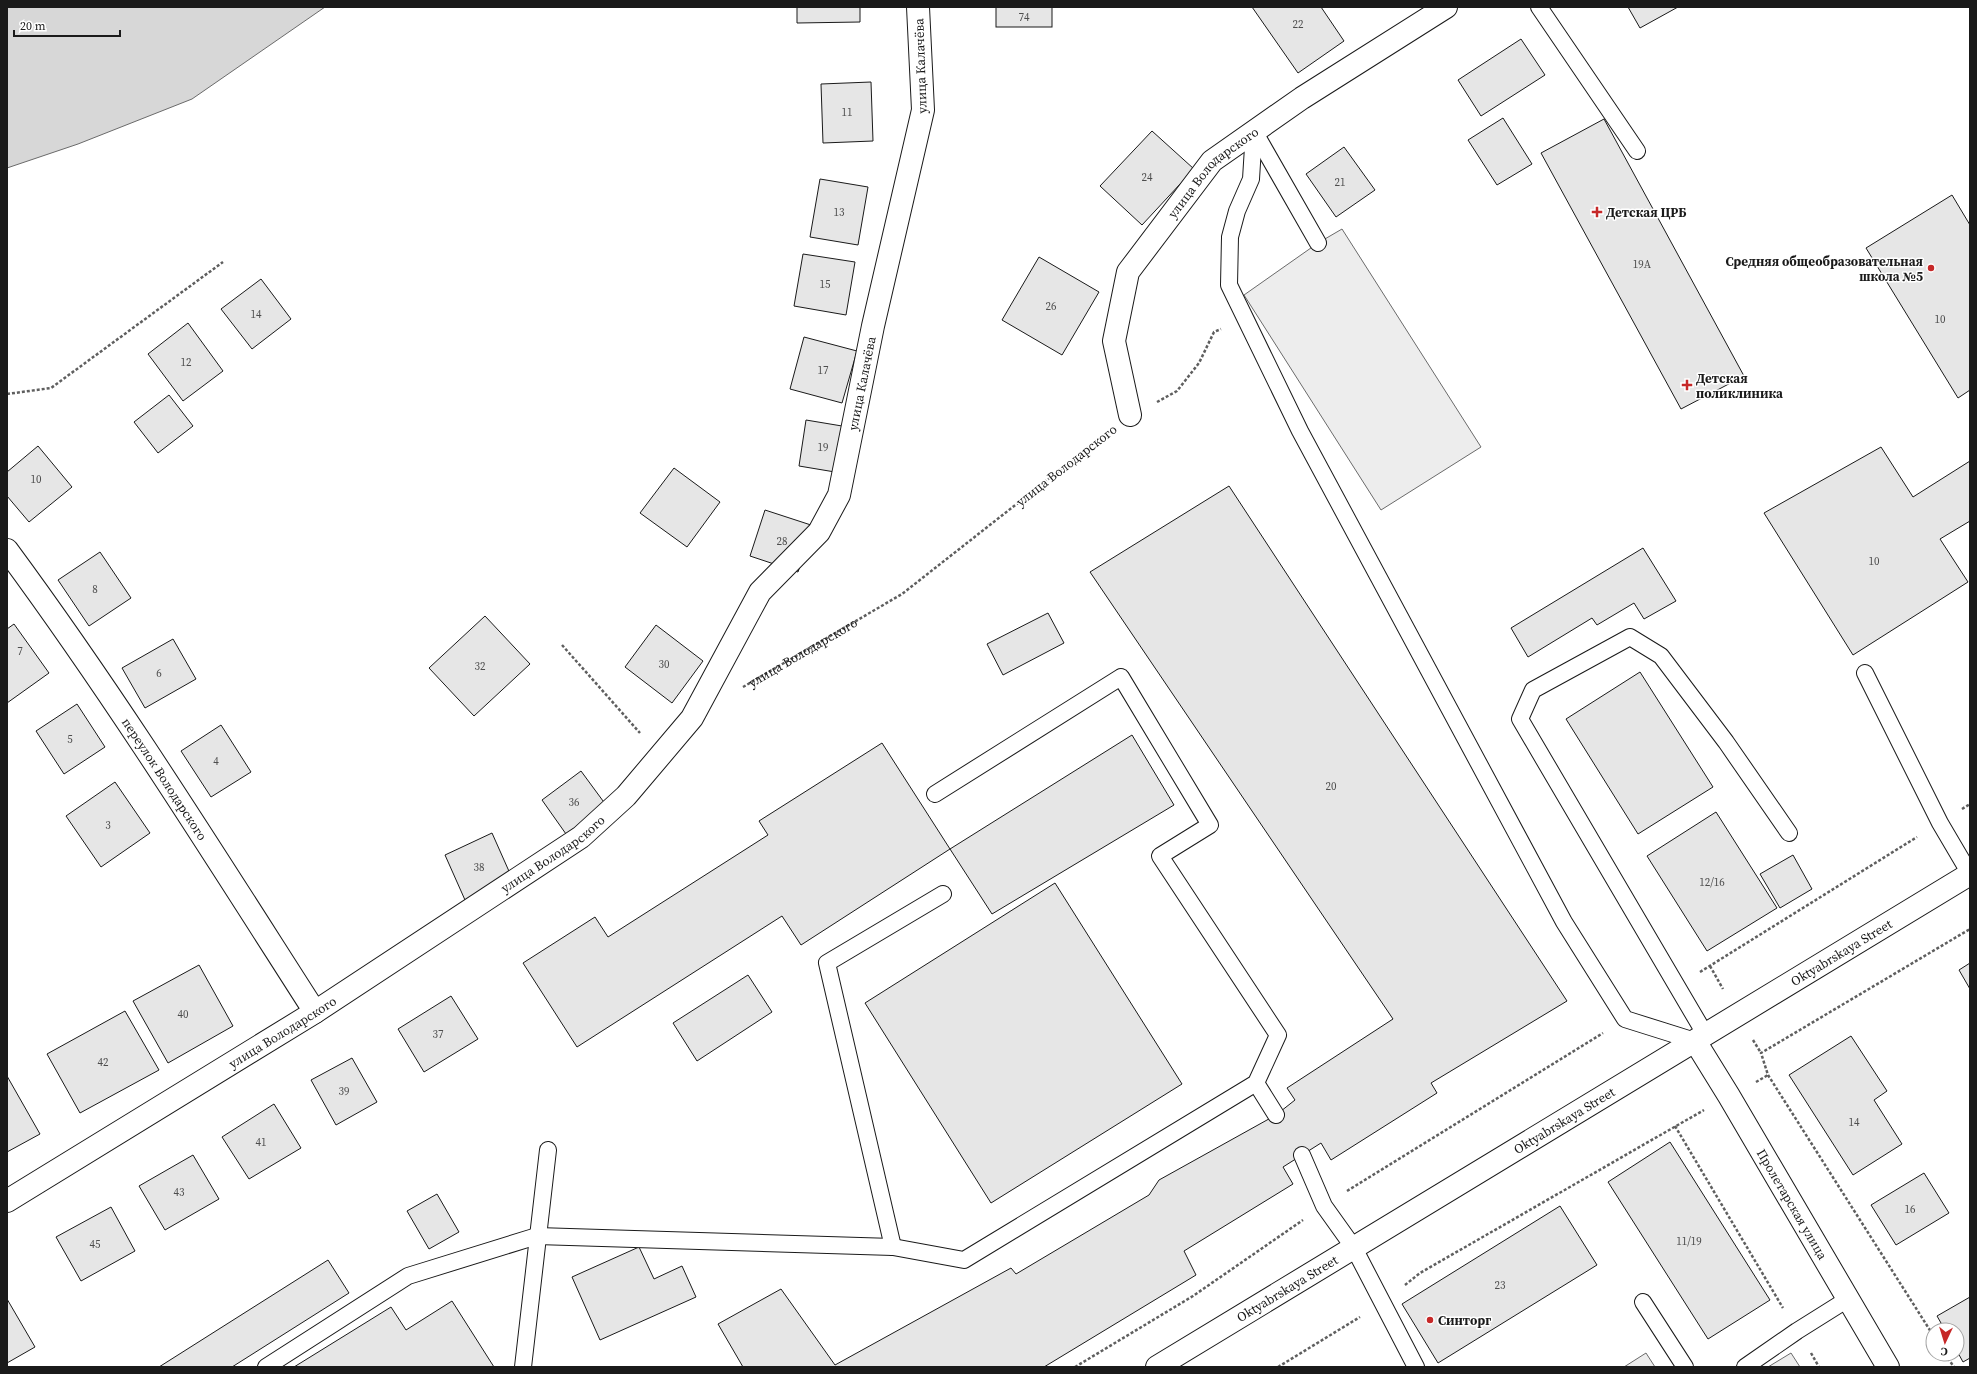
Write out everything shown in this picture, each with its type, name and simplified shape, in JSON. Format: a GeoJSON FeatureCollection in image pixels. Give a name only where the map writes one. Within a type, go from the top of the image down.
{"type":"FeatureCollection","features":[{"type":"Feature","properties":{"kind":"street","name":"улица Калачёва"},"geometry":{"type":"LineString","coordinates":[[692,718],[760,592],[819,532],[839,495],[873,326],[923,110],[918,7]]}},
{"type":"Feature","properties":{"kind":"street","name":"улица Володарского"},"geometry":{"type":"LineString","coordinates":[[1130,415],[1114,342],[1128,272],[1212,161],[1302,98],[1446,7]]}},
{"type":"Feature","properties":{"kind":"street","name":"переулок Володарского"},"geometry":{"type":"LineString","coordinates":[[7,550],[71,637],[315,1012]]}},
{"type":"Feature","properties":{"kind":"street","name":"улица Володарского"},"geometry":{"type":"LineString","coordinates":[[7,1201],[315,1012],[581,837],[626,796],[692,718]]}},
{"type":"Feature","properties":{"kind":"street","name":"Oktyabrskaya Street"},"geometry":{"type":"LineString","coordinates":[[1157,1367],[1970,874]]}},
{"type":"Feature","properties":{"kind":"street","name":"Пролетарская улица"},"geometry":{"type":"LineString","coordinates":[[1700,1038],[1729,1096],[1888,1367]]}},
{"type":"Feature","properties":{"kind":"lane"},"geometry":{"type":"LineString","coordinates":[[1539,7],[1637,151]]}},
{"type":"Feature","properties":{"kind":"lane"},"geometry":{"type":"LineString","coordinates":[[1254,131],[1318,242]]}},
{"type":"Feature","properties":{"kind":"lane"},"geometry":{"type":"LineString","coordinates":[[1254,131],[1251,179],[1237,211],[1230,237],[1229,285],[1300,431],[1564,922],[1625,1019],[1700,1038]]}},
{"type":"Feature","properties":{"kind":"lane"},"geometry":{"type":"LineString","coordinates":[[1700,1038],[1677,986],[1520,719],[1532,690],[1630,637],[1662,656],[1726,742],[1789,833]]}},
{"type":"Feature","properties":{"kind":"lane"},"geometry":{"type":"LineString","coordinates":[[1865,673],[1940,823],[1970,874]]}},
{"type":"Feature","properties":{"kind":"lane"},"geometry":{"type":"LineString","coordinates":[[266,1367],[408,1276],[537,1236],[893,1247],[964,1260],[1256,1083],[1278,1035],[1160,856],[1210,825],[1121,677],[935,794]]}},
{"type":"Feature","properties":{"kind":"lane"},"geometry":{"type":"LineString","coordinates":[[893,1247],[827,963],[943,894]]}},
{"type":"Feature","properties":{"kind":"lane"},"geometry":{"type":"LineString","coordinates":[[1256,1083],[1276,1115]]}},
{"type":"Feature","properties":{"kind":"lane"},"geometry":{"type":"LineString","coordinates":[[523,1367],[548,1150]]}},
{"type":"Feature","properties":{"kind":"lane"},"geometry":{"type":"LineString","coordinates":[[1302,1155],[1324,1206],[1354,1248],[1416,1367]]}},
{"type":"Feature","properties":{"kind":"lane"},"geometry":{"type":"LineString","coordinates":[[1745,1367],[1797,1331],[1848,1299]]}},
{"type":"Feature","properties":{"kind":"lane"},"geometry":{"type":"LineString","coordinates":[[1643,1302],[1685,1367]]}},
{"type":"Feature","properties":{"kind":"path"},"geometry":{"type":"LineString","coordinates":[[7,394],[51,388],[223,262]]}},
{"type":"Feature","properties":{"kind":"path"},"geometry":{"type":"LineString","coordinates":[[1130,415],[1177,391],[1199,363],[1214,332],[1231,324],[1253,334]]}},
{"type":"Feature","properties":{"kind":"path","name":"улица Володарского"},"geometry":{"type":"LineString","coordinates":[[739,690],[902,594],[1130,415]]}},
{"type":"Feature","properties":{"kind":"path"},"geometry":{"type":"LineString","coordinates":[[562,645],[660,755]]}},
{"type":"Feature","properties":{"kind":"path"},"geometry":{"type":"LineString","coordinates":[[1677,986],[1970,804]]}},
{"type":"Feature","properties":{"kind":"path"},"geometry":{"type":"LineString","coordinates":[[1925,1322],[1768,1075],[1761,1053],[1970,929]]}},
{"type":"Feature","properties":{"kind":"path"},"geometry":{"type":"LineString","coordinates":[[1075,1367],[1193,1296],[1324,1206],[1389,1164],[1625,1019]]}},
{"type":"Feature","properties":{"kind":"path"},"geometry":{"type":"LineString","coordinates":[[1278,1367],[1383,1302],[1420,1273],[1675,1126],[1768,1075]]}},
{"type":"Feature","properties":{"kind":"path"},"geometry":{"type":"LineString","coordinates":[[1675,1126],[1819,1367]]}},
{"type":"Feature","properties":{"kind":"shaded area"},"geometry":{"type":"Polygon","coordinates":[[[7,7],[325,7],[192,99],[78,144],[7,168],[7,7]]]}},
{"type":"Feature","properties":{"kind":"shaded area"},"geometry":{"type":"Polygon","coordinates":[[[1342,229],[1481,447],[1381,510],[1244,295],[1318,243],[1342,229]]]}},
{"type":"Feature","properties":{"kind":"shaded area"},"geometry":{"type":"Polygon","coordinates":[[[1646,1353],[1655,1367],[1624,1367],[1646,1353]]]}},
{"type":"Feature","properties":{"kind":"shaded area"},"geometry":{"type":"Polygon","coordinates":[[[1791,1353],[1800,1367],[1768,1367],[1791,1353]]]}},
{"type":"Feature","properties":{"kind":"building"},"geometry":{"type":"Polygon","coordinates":[[[797,7],[860,7],[860,22],[797,23],[797,7]]]}},
{"type":"Feature","properties":{"kind":"building"},"geometry":{"type":"Polygon","coordinates":[[[996,7],[1052,7],[1052,27],[996,27],[996,7]]]}},
{"type":"Feature","properties":{"kind":"building"},"geometry":{"type":"Polygon","coordinates":[[[1252,7],[1321,7],[1344,41],[1298,73],[1252,7]]]}},
{"type":"Feature","properties":{"kind":"building"},"geometry":{"type":"Polygon","coordinates":[[[1628,7],[1678,7],[1640,28],[1628,7]]]}},
{"type":"Feature","properties":{"kind":"building"},"geometry":{"type":"Polygon","coordinates":[[[1521,39],[1545,75],[1481,116],[1458,80],[1521,39]]]}},
{"type":"Feature","properties":{"kind":"building"},"geometry":{"type":"Polygon","coordinates":[[[871,82],[873,141],[823,143],[821,84],[871,82]]]}},
{"type":"Feature","properties":{"kind":"building"},"geometry":{"type":"Polygon","coordinates":[[[1503,118],[1532,164],[1497,185],[1468,140],[1503,118]]]}},
{"type":"Feature","properties":{"kind":"building"},"geometry":{"type":"Polygon","coordinates":[[[1604,119],[1744,376],[1681,409],[1541,153],[1604,119]]]}},
{"type":"Feature","properties":{"kind":"building"},"geometry":{"type":"Polygon","coordinates":[[[1152,131],[1194,169],[1142,225],[1100,186],[1152,131]]]}},
{"type":"Feature","properties":{"kind":"building"},"geometry":{"type":"Polygon","coordinates":[[[1344,147],[1375,190],[1336,217],[1306,174],[1344,147]]]}},
{"type":"Feature","properties":{"kind":"building"},"geometry":{"type":"Polygon","coordinates":[[[820,179],[868,187],[858,245],[810,237],[820,179]]]}},
{"type":"Feature","properties":{"kind":"building"},"geometry":{"type":"Polygon","coordinates":[[[1952,195],[1970,225],[1970,390],[1958,398],[1866,248],[1952,195]]]}},
{"type":"Feature","properties":{"kind":"building"},"geometry":{"type":"Polygon","coordinates":[[[803,254],[855,262],[846,315],[794,306],[803,254]]]}},
{"type":"Feature","properties":{"kind":"building"},"geometry":{"type":"Polygon","coordinates":[[[1039,257],[1099,292],[1062,355],[1002,320],[1039,257]]]}},
{"type":"Feature","properties":{"kind":"building"},"geometry":{"type":"Polygon","coordinates":[[[261,279],[291,319],[252,349],[221,309],[261,279]]]}},
{"type":"Feature","properties":{"kind":"building"},"geometry":{"type":"Polygon","coordinates":[[[188,323],[223,371],[183,401],[148,354],[188,323]]]}},
{"type":"Feature","properties":{"kind":"building"},"geometry":{"type":"Polygon","coordinates":[[[804,337],[857,351],[842,403],[790,389],[804,337]]]}},
{"type":"Feature","properties":{"kind":"building"},"geometry":{"type":"Polygon","coordinates":[[[169,395],[193,426],[158,453],[134,422],[169,395]]]}},
{"type":"Feature","properties":{"kind":"building"},"geometry":{"type":"Polygon","coordinates":[[[806,420],[848,427],[841,473],[799,466],[806,420]]]}},
{"type":"Feature","properties":{"kind":"building"},"geometry":{"type":"Polygon","coordinates":[[[38,446],[72,487],[29,522],[7,496],[7,472],[38,446]]]}},
{"type":"Feature","properties":{"kind":"building"},"geometry":{"type":"Polygon","coordinates":[[[1881,447],[1913,497],[1970,461],[1970,521],[1940,539],[1968,582],[1853,655],[1764,513],[1881,447]]]}},
{"type":"Feature","properties":{"kind":"building"},"geometry":{"type":"Polygon","coordinates":[[[674,468],[720,502],[687,547],[640,513],[674,468]]]}},
{"type":"Feature","properties":{"kind":"building"},"geometry":{"type":"Polygon","coordinates":[[[1229,486],[1567,1001],[1431,1083],[1437,1093],[1331,1160],[1321,1143],[1283,1167],[1293,1184],[1184,1251],[1196,1275],[1044,1367],[743,1367],[718,1324],[781,1289],[835,1365],[1011,1268],[1016,1274],[1149,1195],[1159,1180],[1276,1115],[1295,1100],[1287,1088],[1393,1019],[1090,572],[1229,486]]]}},
{"type":"Feature","properties":{"kind":"building"},"geometry":{"type":"Polygon","coordinates":[[[765,510],[814,526],[798,572],[750,556],[765,510]]]}},
{"type":"Feature","properties":{"kind":"building"},"geometry":{"type":"Polygon","coordinates":[[[1643,548],[1676,601],[1644,619],[1634,603],[1597,625],[1592,618],[1528,657],[1511,628],[1643,548]]]}},
{"type":"Feature","properties":{"kind":"building"},"geometry":{"type":"Polygon","coordinates":[[[100,552],[131,598],[89,626],[58,580],[100,552]]]}},
{"type":"Feature","properties":{"kind":"building"},"geometry":{"type":"Polygon","coordinates":[[[1048,613],[1064,643],[1003,675],[987,644],[1048,613]]]}},
{"type":"Feature","properties":{"kind":"building"},"geometry":{"type":"Polygon","coordinates":[[[485,616],[530,664],[474,716],[429,668],[485,616]]]}},
{"type":"Feature","properties":{"kind":"building"},"geometry":{"type":"Polygon","coordinates":[[[14,624],[49,673],[7,703],[7,629],[14,624]]]}},
{"type":"Feature","properties":{"kind":"building"},"geometry":{"type":"Polygon","coordinates":[[[656,625],[703,661],[672,703],[625,667],[656,625]]]}},
{"type":"Feature","properties":{"kind":"building"},"geometry":{"type":"Polygon","coordinates":[[[173,639],[196,679],[145,708],[122,668],[173,639]]]}},
{"type":"Feature","properties":{"kind":"building"},"geometry":{"type":"Polygon","coordinates":[[[1640,672],[1713,787],[1638,834],[1566,719],[1640,672]]]}},
{"type":"Feature","properties":{"kind":"building"},"geometry":{"type":"Polygon","coordinates":[[[77,704],[105,747],[64,774],[36,731],[77,704]]]}},
{"type":"Feature","properties":{"kind":"building"},"geometry":{"type":"Polygon","coordinates":[[[221,725],[251,772],[211,797],[181,751],[221,725]]]}},
{"type":"Feature","properties":{"kind":"building"},"geometry":{"type":"Polygon","coordinates":[[[1132,735],[1174,805],[992,914],[950,849],[1132,735]]]}},
{"type":"Feature","properties":{"kind":"building"},"geometry":{"type":"Polygon","coordinates":[[[882,743],[950,849],[801,945],[782,916],[577,1047],[523,963],[595,917],[608,937],[768,835],[759,821],[882,743]]]}},
{"type":"Feature","properties":{"kind":"building"},"geometry":{"type":"Polygon","coordinates":[[[581,771],[606,805],[566,834],[542,800],[581,771]]]}},
{"type":"Feature","properties":{"kind":"building"},"geometry":{"type":"Polygon","coordinates":[[[115,782],[150,833],[101,867],[66,816],[115,782]]]}},
{"type":"Feature","properties":{"kind":"building"},"geometry":{"type":"Polygon","coordinates":[[[1716,812],[1777,908],[1707,951],[1647,856],[1716,812]]]}},
{"type":"Feature","properties":{"kind":"building"},"geometry":{"type":"Polygon","coordinates":[[[492,833],[512,878],[465,900],[445,855],[492,833]]]}},
{"type":"Feature","properties":{"kind":"building"},"geometry":{"type":"Polygon","coordinates":[[[1793,855],[1812,889],[1780,908],[1760,874],[1793,855]]]}},
{"type":"Feature","properties":{"kind":"building"},"geometry":{"type":"Polygon","coordinates":[[[1055,883],[1182,1084],[991,1203],[865,1003],[1055,883]]]}},
{"type":"Feature","properties":{"kind":"building"},"geometry":{"type":"Polygon","coordinates":[[[1970,963],[1970,989],[1959,970],[1970,963]]]}},
{"type":"Feature","properties":{"kind":"building"},"geometry":{"type":"Polygon","coordinates":[[[199,965],[233,1026],[168,1063],[133,1001],[199,965]]]}},
{"type":"Feature","properties":{"kind":"building"},"geometry":{"type":"Polygon","coordinates":[[[748,975],[772,1012],[697,1061],[673,1023],[748,975]]]}},
{"type":"Feature","properties":{"kind":"building"},"geometry":{"type":"Polygon","coordinates":[[[451,996],[478,1039],[424,1072],[398,1029],[451,996]]]}},
{"type":"Feature","properties":{"kind":"building"},"geometry":{"type":"Polygon","coordinates":[[[125,1011],[159,1070],[80,1113],[47,1054],[125,1011]]]}},
{"type":"Feature","properties":{"kind":"building"},"geometry":{"type":"Polygon","coordinates":[[[1851,1036],[1887,1091],[1874,1100],[1902,1144],[1853,1175],[1789,1075],[1851,1036]]]}},
{"type":"Feature","properties":{"kind":"building"},"geometry":{"type":"Polygon","coordinates":[[[352,1058],[377,1102],[336,1125],[311,1080],[352,1058]]]}},
{"type":"Feature","properties":{"kind":"building"},"geometry":{"type":"Polygon","coordinates":[[[7,1076],[40,1134],[7,1152],[7,1076]]]}},
{"type":"Feature","properties":{"kind":"building"},"geometry":{"type":"Polygon","coordinates":[[[274,1104],[301,1148],[249,1179],[222,1137],[274,1104]]]}},
{"type":"Feature","properties":{"kind":"building"},"geometry":{"type":"Polygon","coordinates":[[[1670,1142],[1770,1300],[1708,1339],[1608,1182],[1670,1142]]]}},
{"type":"Feature","properties":{"kind":"building"},"geometry":{"type":"Polygon","coordinates":[[[193,1155],[219,1199],[165,1230],[139,1186],[193,1155]]]}},
{"type":"Feature","properties":{"kind":"building"},"geometry":{"type":"Polygon","coordinates":[[[1924,1173],[1949,1213],[1896,1245],[1871,1205],[1924,1173]]]}},
{"type":"Feature","properties":{"kind":"building"},"geometry":{"type":"Polygon","coordinates":[[[437,1194],[459,1232],[429,1249],[407,1211],[437,1194]]]}},
{"type":"Feature","properties":{"kind":"building"},"geometry":{"type":"Polygon","coordinates":[[[1560,1206],[1597,1265],[1438,1363],[1402,1304],[1560,1206]]]}},
{"type":"Feature","properties":{"kind":"building"},"geometry":{"type":"Polygon","coordinates":[[[111,1207],[135,1251],[81,1281],[56,1237],[111,1207]]]}},
{"type":"Feature","properties":{"kind":"building"},"geometry":{"type":"Polygon","coordinates":[[[639,1247],[654,1279],[682,1266],[696,1297],[600,1340],[572,1277],[639,1247]]]}},
{"type":"Feature","properties":{"kind":"building"},"geometry":{"type":"Polygon","coordinates":[[[328,1260],[349,1293],[232,1367],[159,1367],[328,1260]]]}},
{"type":"Feature","properties":{"kind":"building"},"geometry":{"type":"Polygon","coordinates":[[[1970,1297],[1970,1358],[1965,1361],[1965,1322],[1940,1322],[1937,1316],[1970,1297]]]}},
{"type":"Feature","properties":{"kind":"building"},"geometry":{"type":"Polygon","coordinates":[[[7,1299],[35,1347],[7,1363],[7,1299]]]}},
{"type":"Feature","properties":{"kind":"building"},"geometry":{"type":"Polygon","coordinates":[[[452,1301],[494,1367],[294,1367],[391,1307],[406,1330],[452,1301]]]}},
{"type":"Feature","properties":{"kind":"place","name":"Детская ЦРБ"},"geometry":{"type":"Point","coordinates":[1597,212]}},
{"type":"Feature","properties":{"kind":"place","name":"Средняя общеобразовательная школа №5"},"geometry":{"type":"Point","coordinates":[1931,268]}},
{"type":"Feature","properties":{"kind":"place","name":"Детская поликлиника"},"geometry":{"type":"Point","coordinates":[1687,385]}},
{"type":"Feature","properties":{"kind":"place","name":"Синторг"},"geometry":{"type":"Point","coordinates":[1430,1320]}}]}
